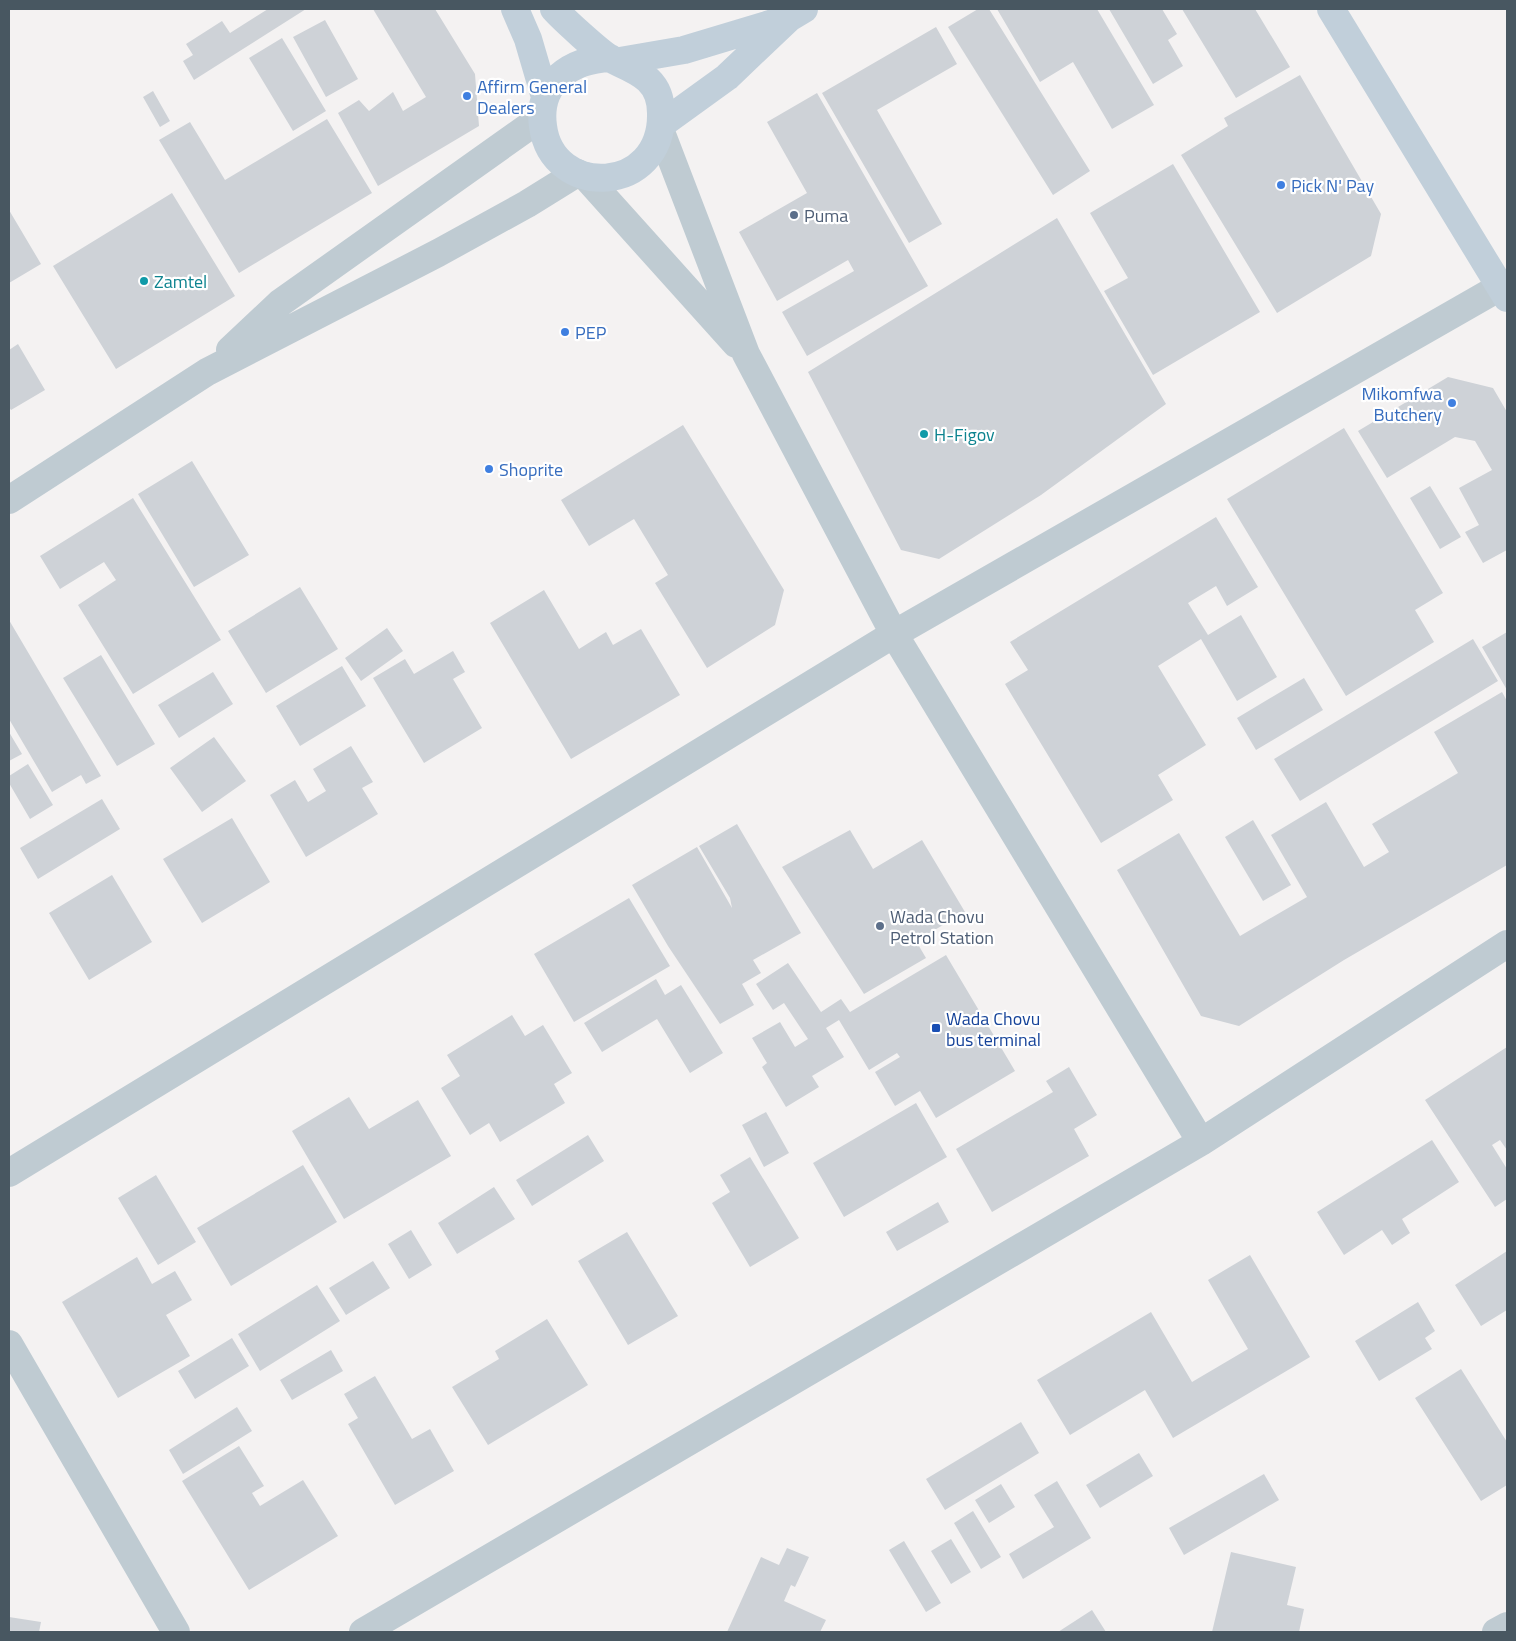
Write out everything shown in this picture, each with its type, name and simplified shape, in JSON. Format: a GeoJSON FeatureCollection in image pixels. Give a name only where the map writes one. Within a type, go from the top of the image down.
{"type":"FeatureCollection","features":[{"type":"Feature","properties":{"kind":"main road"},"geometry":{"type":"LineString","coordinates":[[515,9],[528,39],[544,107],[544,136],[551,150],[563,163],[581,174],[604,179],[624,175],[641,165],[654,150],[661,128],[661,108],[657,92],[635,68],[615,60],[554,9]]}},
{"type":"Feature","properties":{"kind":"main road"},"geometry":{"type":"LineString","coordinates":[[1331,9],[1505,289]]}},
{"type":"Feature","properties":{"kind":"main road"},"geometry":{"type":"LineString","coordinates":[[544,107],[556,80],[571,66],[590,59],[615,60],[684,50],[797,14]]}},
{"type":"Feature","properties":{"kind":"main road"},"geometry":{"type":"LineString","coordinates":[[661,128],[727,76],[797,14]]}},
{"type":"Feature","properties":{"kind":"street"},"geometry":{"type":"LineString","coordinates":[[208,372],[280,302],[544,107]]}},
{"type":"Feature","properties":{"kind":"street"},"geometry":{"type":"LineString","coordinates":[[661,128],[746,354],[894,634],[1201,1142]]}},
{"type":"Feature","properties":{"kind":"street"},"geometry":{"type":"LineString","coordinates":[[9,500],[208,372],[438,253],[581,174],[746,354]]}},
{"type":"Feature","properties":{"kind":"street"},"geometry":{"type":"LineString","coordinates":[[9,1173],[894,634],[1505,289]]}},
{"type":"Feature","properties":{"kind":"street"},"geometry":{"type":"LineString","coordinates":[[363,1632],[1201,1142],[1507,944]]}},
{"type":"Feature","properties":{"kind":"street"},"geometry":{"type":"LineString","coordinates":[[9,1344],[176,1632]]}},
{"type":"Feature","properties":{"kind":"street"},"geometry":{"type":"LineString","coordinates":[[1496,1632],[1507,1626]]}},
{"type":"Feature","properties":{"kind":"building"},"geometry":{"type":"Polygon","coordinates":[[[268,9],[306,9],[194,80],[183,61],[193,55],[186,44],[222,21],[230,33],[268,9]]]}},
{"type":"Feature","properties":{"kind":"building"},"geometry":{"type":"Polygon","coordinates":[[[373,9],[435,9],[475,74],[479,126],[378,186],[338,113],[359,100],[369,111],[393,92],[403,111],[426,97],[373,9]]]}},
{"type":"Feature","properties":{"kind":"building"},"geometry":{"type":"Polygon","coordinates":[[[978,9],[989,9],[1090,171],[1053,195],[948,27],[978,9]]]}},
{"type":"Feature","properties":{"kind":"building"},"geometry":{"type":"Polygon","coordinates":[[[997,9],[1097,9],[1154,105],[1112,129],[1073,62],[1040,82],[997,9]]]}},
{"type":"Feature","properties":{"kind":"building"},"geometry":{"type":"Polygon","coordinates":[[[1109,9],[1162,9],[1177,34],[1168,40],[1183,66],[1153,84],[1109,9]]]}},
{"type":"Feature","properties":{"kind":"building"},"geometry":{"type":"Polygon","coordinates":[[[1182,9],[1255,9],[1290,67],[1236,98],[1182,9]]]}},
{"type":"Feature","properties":{"kind":"building"},"geometry":{"type":"Polygon","coordinates":[[[325,20],[358,79],[326,97],[293,37],[325,20]]]}},
{"type":"Feature","properties":{"kind":"building"},"geometry":{"type":"Polygon","coordinates":[[[936,27],[957,64],[877,110],[942,224],[909,243],[822,93],[936,27]]]}},
{"type":"Feature","properties":{"kind":"building"},"geometry":{"type":"Polygon","coordinates":[[[282,38],[326,111],[293,131],[249,58],[282,38]]]}},
{"type":"Feature","properties":{"kind":"building","name":"Pick N' Pay"},"geometry":{"type":"Polygon","coordinates":[[[1300,75],[1381,214],[1371,256],[1277,313],[1181,155],[1228,126],[1224,118],[1300,75]]]}},
{"type":"Feature","properties":{"kind":"building"},"geometry":{"type":"Polygon","coordinates":[[[153,91],[170,121],[160,127],[143,97],[153,91]]]}},
{"type":"Feature","properties":{"kind":"building"},"geometry":{"type":"Polygon","coordinates":[[[817,93],[928,286],[807,356],[782,312],[854,271],[848,260],[777,301],[739,232],[807,193],[767,122],[817,93]]]}},
{"type":"Feature","properties":{"kind":"building"},"geometry":{"type":"Polygon","coordinates":[[[327,119],[372,193],[239,273],[159,140],[190,122],[225,180],[327,119]]]}},
{"type":"Feature","properties":{"kind":"building"},"geometry":{"type":"Polygon","coordinates":[[[1173,164],[1260,312],[1153,375],[1104,291],[1128,278],[1090,213],[1173,164]]]}},
{"type":"Feature","properties":{"kind":"building","name":"Zamtel"},"geometry":{"type":"Polygon","coordinates":[[[172,193],[235,296],[116,369],[53,266],[172,193]]]}},
{"type":"Feature","properties":{"kind":"building"},"geometry":{"type":"Polygon","coordinates":[[[9,210],[41,264],[9,283],[9,210]]]}},
{"type":"Feature","properties":{"kind":"building"},"geometry":{"type":"Polygon","coordinates":[[[1057,218],[1166,404],[1041,495],[939,559],[901,550],[808,372],[1057,218]]]}},
{"type":"Feature","properties":{"kind":"building"},"geometry":{"type":"Polygon","coordinates":[[[18,344],[45,390],[11,410],[9,407],[9,350],[18,344]]]}},
{"type":"Feature","properties":{"kind":"building"},"geometry":{"type":"Polygon","coordinates":[[[1448,377],[1493,388],[1507,412],[1507,550],[1483,563],[1465,532],[1479,525],[1459,488],[1492,470],[1475,441],[1455,437],[1387,478],[1358,431],[1448,377]]]}},
{"type":"Feature","properties":{"kind":"building"},"geometry":{"type":"Polygon","coordinates":[[[683,425],[784,590],[775,625],[707,668],[655,583],[668,575],[634,519],[589,546],[561,500],[683,425]]]}},
{"type":"Feature","properties":{"kind":"building"},"geometry":{"type":"Polygon","coordinates":[[[1344,428],[1443,593],[1415,610],[1434,642],[1346,696],[1227,499],[1344,428]]]}},
{"type":"Feature","properties":{"kind":"building"},"geometry":{"type":"Polygon","coordinates":[[[192,461],[249,555],[194,587],[138,494],[192,461]]]}},
{"type":"Feature","properties":{"kind":"building"},"geometry":{"type":"Polygon","coordinates":[[[1430,486],[1461,537],[1440,549],[1410,498],[1430,486]]]}},
{"type":"Feature","properties":{"kind":"building"},"geometry":{"type":"Polygon","coordinates":[[[133,498],[221,640],[133,694],[78,605],[116,580],[104,562],[60,589],[40,556],[133,498]]]}},
{"type":"Feature","properties":{"kind":"building"},"geometry":{"type":"Polygon","coordinates":[[[1216,517],[1258,587],[1227,606],[1216,586],[1188,603],[1208,635],[1241,615],[1277,677],[1237,701],[1201,639],[1158,666],[1206,745],[1158,775],[1173,800],[1101,843],[1005,684],[1028,670],[1010,642],[1216,517]]]}},
{"type":"Feature","properties":{"kind":"building"},"geometry":{"type":"Polygon","coordinates":[[[300,587],[338,649],[266,693],[228,631],[300,587]]]}},
{"type":"Feature","properties":{"kind":"building"},"geometry":{"type":"Polygon","coordinates":[[[544,590],[579,649],[606,632],[613,645],[641,629],[680,695],[571,759],[490,623],[544,590]]]}},
{"type":"Feature","properties":{"kind":"building"},"geometry":{"type":"Polygon","coordinates":[[[9,620],[101,776],[86,784],[81,775],[52,792],[9,719],[9,620]]]}},
{"type":"Feature","properties":{"kind":"building"},"geometry":{"type":"Polygon","coordinates":[[[387,628],[403,651],[361,681],[345,658],[387,628]]]}},
{"type":"Feature","properties":{"kind":"building"},"geometry":{"type":"Polygon","coordinates":[[[1507,632],[1507,690],[1482,647],[1507,632]]]}},
{"type":"Feature","properties":{"kind":"building"},"geometry":{"type":"Polygon","coordinates":[[[1473,639],[1498,681],[1300,801],[1274,759],[1473,639]]]}},
{"type":"Feature","properties":{"kind":"building"},"geometry":{"type":"Polygon","coordinates":[[[453,651],[465,672],[453,679],[482,728],[424,763],[373,678],[405,659],[414,674],[453,651]]]}},
{"type":"Feature","properties":{"kind":"building"},"geometry":{"type":"Polygon","coordinates":[[[101,655],[155,744],[117,766],[63,678],[101,655]]]}},
{"type":"Feature","properties":{"kind":"building"},"geometry":{"type":"Polygon","coordinates":[[[342,666],[366,706],[300,746],[276,706],[342,666]]]}},
{"type":"Feature","properties":{"kind":"building"},"geometry":{"type":"Polygon","coordinates":[[[213,672],[233,704],[179,738],[158,705],[213,672]]]}},
{"type":"Feature","properties":{"kind":"building"},"geometry":{"type":"Polygon","coordinates":[[[1304,678],[1323,710],[1256,750],[1237,718],[1304,678]]]}},
{"type":"Feature","properties":{"kind":"building"},"geometry":{"type":"Polygon","coordinates":[[[1502,692],[1507,701],[1507,865],[1344,960],[1239,1026],[1201,1016],[1117,870],[1179,833],[1240,936],[1307,897],[1271,835],[1326,802],[1364,867],[1389,852],[1372,824],[1458,773],[1434,732],[1502,692]]]}},
{"type":"Feature","properties":{"kind":"building"},"geometry":{"type":"Polygon","coordinates":[[[9,732],[22,754],[9,761],[9,732]]]}},
{"type":"Feature","properties":{"kind":"building"},"geometry":{"type":"Polygon","coordinates":[[[214,737],[246,781],[202,812],[170,768],[214,737]]]}},
{"type":"Feature","properties":{"kind":"building"},"geometry":{"type":"Polygon","coordinates":[[[351,746],[373,782],[362,788],[378,814],[306,857],[270,795],[295,780],[308,802],[326,791],[313,769],[351,746]]]}},
{"type":"Feature","properties":{"kind":"building"},"geometry":{"type":"Polygon","coordinates":[[[28,764],[53,805],[30,819],[9,783],[9,776],[28,764]]]}},
{"type":"Feature","properties":{"kind":"building"},"geometry":{"type":"Polygon","coordinates":[[[102,799],[120,829],[38,879],[20,848],[102,799]]]}},
{"type":"Feature","properties":{"kind":"building"},"geometry":{"type":"Polygon","coordinates":[[[232,818],[270,882],[202,923],[163,859],[232,818]]]}},
{"type":"Feature","properties":{"kind":"building"},"geometry":{"type":"Polygon","coordinates":[[[1253,820],[1291,885],[1263,901],[1225,837],[1253,820]]]}},
{"type":"Feature","properties":{"kind":"building"},"geometry":{"type":"Polygon","coordinates":[[[737,824],[801,933],[753,960],[761,973],[742,984],[754,1005],[720,1024],[668,946],[632,885],[697,847],[732,908],[730,898],[699,846],[737,824]]]}},
{"type":"Feature","properties":{"kind":"building","name":"Wada Chovu Petrol Station"},"geometry":{"type":"Polygon","coordinates":[[[850,830],[873,869],[922,840],[965,912],[916,941],[926,958],[864,994],[782,867],[850,830]]]}},
{"type":"Feature","properties":{"kind":"building"},"geometry":{"type":"Polygon","coordinates":[[[112,875],[152,942],[89,980],[49,913],[112,875]]]}},
{"type":"Feature","properties":{"kind":"building"},"geometry":{"type":"Polygon","coordinates":[[[629,898],[670,966],[574,1022],[534,954],[629,898]]]}},
{"type":"Feature","properties":{"kind":"building"},"geometry":{"type":"Polygon","coordinates":[[[946,955],[1015,1071],[936,1118],[920,1091],[895,1106],[875,1072],[900,1057],[897,1053],[869,1070],[839,1020],[826,1028],[844,1057],[812,1076],[819,1087],[786,1107],[762,1067],[767,1063],[752,1038],[780,1022],[795,1047],[808,1039],[784,1003],[773,1010],[756,984],[788,963],[821,1012],[841,999],[850,1012],[946,955]]]}},
{"type":"Feature","properties":{"kind":"building"},"geometry":{"type":"Polygon","coordinates":[[[656,979],[665,995],[681,985],[723,1053],[690,1073],[657,1019],[602,1052],[584,1023],[656,979]]]}},
{"type":"Feature","properties":{"kind":"building"},"geometry":{"type":"Polygon","coordinates":[[[512,1015],[525,1036],[543,1025],[572,1073],[554,1084],[565,1103],[500,1142],[489,1123],[470,1135],[441,1088],[460,1076],[447,1055],[512,1015]]]}},
{"type":"Feature","properties":{"kind":"building"},"geometry":{"type":"Polygon","coordinates":[[[1507,1047],[1507,1150],[1500,1140],[1492,1145],[1507,1169],[1507,1199],[1495,1207],[1425,1100],[1507,1047]]]}},
{"type":"Feature","properties":{"kind":"building"},"geometry":{"type":"Polygon","coordinates":[[[1069,1067],[1097,1115],[1074,1129],[1089,1156],[992,1212],[956,1149],[1053,1092],[1046,1081],[1069,1067]]]}},
{"type":"Feature","properties":{"kind":"building"},"geometry":{"type":"Polygon","coordinates":[[[349,1097],[369,1129],[418,1100],[451,1156],[344,1219],[292,1131],[349,1097]]]}},
{"type":"Feature","properties":{"kind":"building"},"geometry":{"type":"Polygon","coordinates":[[[916,1103],[947,1157],[844,1217],[813,1163],[916,1103]]]}},
{"type":"Feature","properties":{"kind":"building"},"geometry":{"type":"Polygon","coordinates":[[[766,1112],[789,1153],[764,1167],[742,1125],[766,1112]]]}},
{"type":"Feature","properties":{"kind":"building"},"geometry":{"type":"Polygon","coordinates":[[[588,1135],[604,1161],[532,1206],[516,1180],[588,1135]]]}},
{"type":"Feature","properties":{"kind":"building"},"geometry":{"type":"Polygon","coordinates":[[[1432,1140],[1459,1182],[1402,1219],[1410,1233],[1392,1245],[1382,1230],[1344,1255],[1317,1212],[1432,1140]]]}},
{"type":"Feature","properties":{"kind":"building"},"geometry":{"type":"Polygon","coordinates":[[[750,1157],[799,1238],[750,1267],[712,1203],[730,1192],[720,1175],[750,1157]]]}},
{"type":"Feature","properties":{"kind":"building"},"geometry":{"type":"Polygon","coordinates":[[[303,1165],[337,1222],[231,1286],[197,1228],[303,1165]]]}},
{"type":"Feature","properties":{"kind":"building"},"geometry":{"type":"Polygon","coordinates":[[[156,1175],[196,1242],[158,1265],[118,1198],[156,1175]]]}},
{"type":"Feature","properties":{"kind":"building"},"geometry":{"type":"Polygon","coordinates":[[[494,1187],[515,1219],[457,1254],[438,1223],[494,1187]]]}},
{"type":"Feature","properties":{"kind":"building"},"geometry":{"type":"Polygon","coordinates":[[[938,1202],[949,1222],[897,1251],[886,1232],[938,1202]]]}},
{"type":"Feature","properties":{"kind":"building"},"geometry":{"type":"Polygon","coordinates":[[[411,1230],[432,1265],[409,1279],[388,1244],[411,1230]]]}},
{"type":"Feature","properties":{"kind":"building"},"geometry":{"type":"Polygon","coordinates":[[[627,1232],[678,1316],[628,1345],[578,1261],[627,1232]]]}},
{"type":"Feature","properties":{"kind":"building"},"geometry":{"type":"Polygon","coordinates":[[[1507,1251],[1507,1310],[1481,1326],[1455,1285],[1507,1251]]]}},
{"type":"Feature","properties":{"kind":"building"},"geometry":{"type":"Polygon","coordinates":[[[1250,1255],[1310,1357],[1173,1438],[1145,1390],[1070,1435],[1037,1380],[1151,1312],[1192,1382],[1248,1349],[1208,1280],[1250,1255]]]}},
{"type":"Feature","properties":{"kind":"building"},"geometry":{"type":"Polygon","coordinates":[[[137,1257],[152,1284],[175,1271],[192,1300],[166,1315],[190,1356],[118,1398],[62,1302],[137,1257]]]}},
{"type":"Feature","properties":{"kind":"building"},"geometry":{"type":"Polygon","coordinates":[[[373,1261],[390,1288],[346,1315],[329,1288],[373,1261]]]}},
{"type":"Feature","properties":{"kind":"building"},"geometry":{"type":"Polygon","coordinates":[[[317,1285],[340,1321],[260,1371],[238,1334],[317,1285]]]}},
{"type":"Feature","properties":{"kind":"building"},"geometry":{"type":"Polygon","coordinates":[[[1418,1302],[1435,1331],[1425,1338],[1432,1349],[1379,1381],[1355,1341],[1418,1302]]]}},
{"type":"Feature","properties":{"kind":"building"},"geometry":{"type":"Polygon","coordinates":[[[547,1319],[588,1385],[488,1445],[452,1387],[499,1359],[495,1351],[547,1319]]]}},
{"type":"Feature","properties":{"kind":"building"},"geometry":{"type":"Polygon","coordinates":[[[232,1338],[249,1366],[195,1399],[178,1371],[232,1338]]]}},
{"type":"Feature","properties":{"kind":"building"},"geometry":{"type":"Polygon","coordinates":[[[331,1350],[343,1371],[292,1400],[280,1380],[331,1350]]]}},
{"type":"Feature","properties":{"kind":"building"},"geometry":{"type":"Polygon","coordinates":[[[1461,1369],[1507,1442],[1507,1485],[1481,1501],[1415,1398],[1461,1369]]]}},
{"type":"Feature","properties":{"kind":"building"},"geometry":{"type":"Polygon","coordinates":[[[375,1376],[412,1439],[430,1429],[454,1471],[395,1505],[348,1424],[358,1418],[344,1394],[375,1376]]]}},
{"type":"Feature","properties":{"kind":"building"},"geometry":{"type":"Polygon","coordinates":[[[237,1407],[252,1431],[183,1474],[169,1450],[237,1407]]]}},
{"type":"Feature","properties":{"kind":"building"},"geometry":{"type":"Polygon","coordinates":[[[1021,1422],[1039,1453],[945,1510],[926,1479],[1021,1422]]]}},
{"type":"Feature","properties":{"kind":"building"},"geometry":{"type":"Polygon","coordinates":[[[239,1446],[264,1486],[252,1493],[260,1506],[303,1480],[338,1536],[249,1590],[182,1481],[239,1446]]]}},
{"type":"Feature","properties":{"kind":"building"},"geometry":{"type":"Polygon","coordinates":[[[1139,1453],[1153,1476],[1100,1508],[1086,1485],[1139,1453]]]}},
{"type":"Feature","properties":{"kind":"building"},"geometry":{"type":"Polygon","coordinates":[[[1264,1474],[1279,1500],[1184,1555],[1169,1528],[1264,1474]]]}},
{"type":"Feature","properties":{"kind":"building"},"geometry":{"type":"Polygon","coordinates":[[[1057,1481],[1091,1538],[1023,1579],[1009,1554],[1054,1527],[1034,1495],[1057,1481]]]}},
{"type":"Feature","properties":{"kind":"building"},"geometry":{"type":"Polygon","coordinates":[[[1001,1484],[1015,1507],[989,1523],[975,1500],[1001,1484]]]}},
{"type":"Feature","properties":{"kind":"building"},"geometry":{"type":"Polygon","coordinates":[[[973,1511],[1001,1557],[981,1569],[954,1523],[973,1511]]]}},
{"type":"Feature","properties":{"kind":"building"},"geometry":{"type":"Polygon","coordinates":[[[951,1539],[971,1572],[951,1584],[931,1551],[951,1539]]]}},
{"type":"Feature","properties":{"kind":"building"},"geometry":{"type":"Polygon","coordinates":[[[904,1541],[941,1603],[926,1612],[889,1550],[904,1541]]]}},
{"type":"Feature","properties":{"kind":"building"},"geometry":{"type":"Polygon","coordinates":[[[787,1548],[809,1557],[795,1587],[791,1585],[784,1601],[826,1620],[820,1632],[727,1632],[761,1557],[779,1565],[787,1548]]]}},
{"type":"Feature","properties":{"kind":"building"},"geometry":{"type":"Polygon","coordinates":[[[1231,1552],[1296,1567],[1287,1605],[1304,1609],[1299,1632],[1212,1632],[1231,1552]]]}},
{"type":"Feature","properties":{"kind":"building"},"geometry":{"type":"Polygon","coordinates":[[[1092,1610],[1106,1632],[1058,1632],[1092,1610]]]}},
{"type":"Feature","properties":{"kind":"building"},"geometry":{"type":"Polygon","coordinates":[[[9,1617],[41,1622],[39,1632],[9,1632],[9,1617]]]}},
{"type":"Feature","properties":{"kind":"place","name":"Affirm General Dealers"},"geometry":{"type":"Point","coordinates":[467,96]}},
{"type":"Feature","properties":{"kind":"place","name":"Pick N' Pay"},"geometry":{"type":"Point","coordinates":[1281,185]}},
{"type":"Feature","properties":{"kind":"place","name":"Puma"},"geometry":{"type":"Point","coordinates":[794,215]}},
{"type":"Feature","properties":{"kind":"place","name":"Zamtel"},"geometry":{"type":"Point","coordinates":[144,281]}},
{"type":"Feature","properties":{"kind":"place","name":"PEP"},"geometry":{"type":"Point","coordinates":[565,332]}},
{"type":"Feature","properties":{"kind":"place","name":"Mikomfwa Butchery"},"geometry":{"type":"Point","coordinates":[1452,403]}},
{"type":"Feature","properties":{"kind":"place","name":"H-Figov"},"geometry":{"type":"Point","coordinates":[924,434]}},
{"type":"Feature","properties":{"kind":"place","name":"Shoprite"},"geometry":{"type":"Point","coordinates":[489,469]}},
{"type":"Feature","properties":{"kind":"place","name":"Wada Chovu Petrol Station"},"geometry":{"type":"Point","coordinates":[880,926]}},
{"type":"Feature","properties":{"kind":"place","name":"Wada Chovu bus terminal"},"geometry":{"type":"Point","coordinates":[936,1028]}}]}
